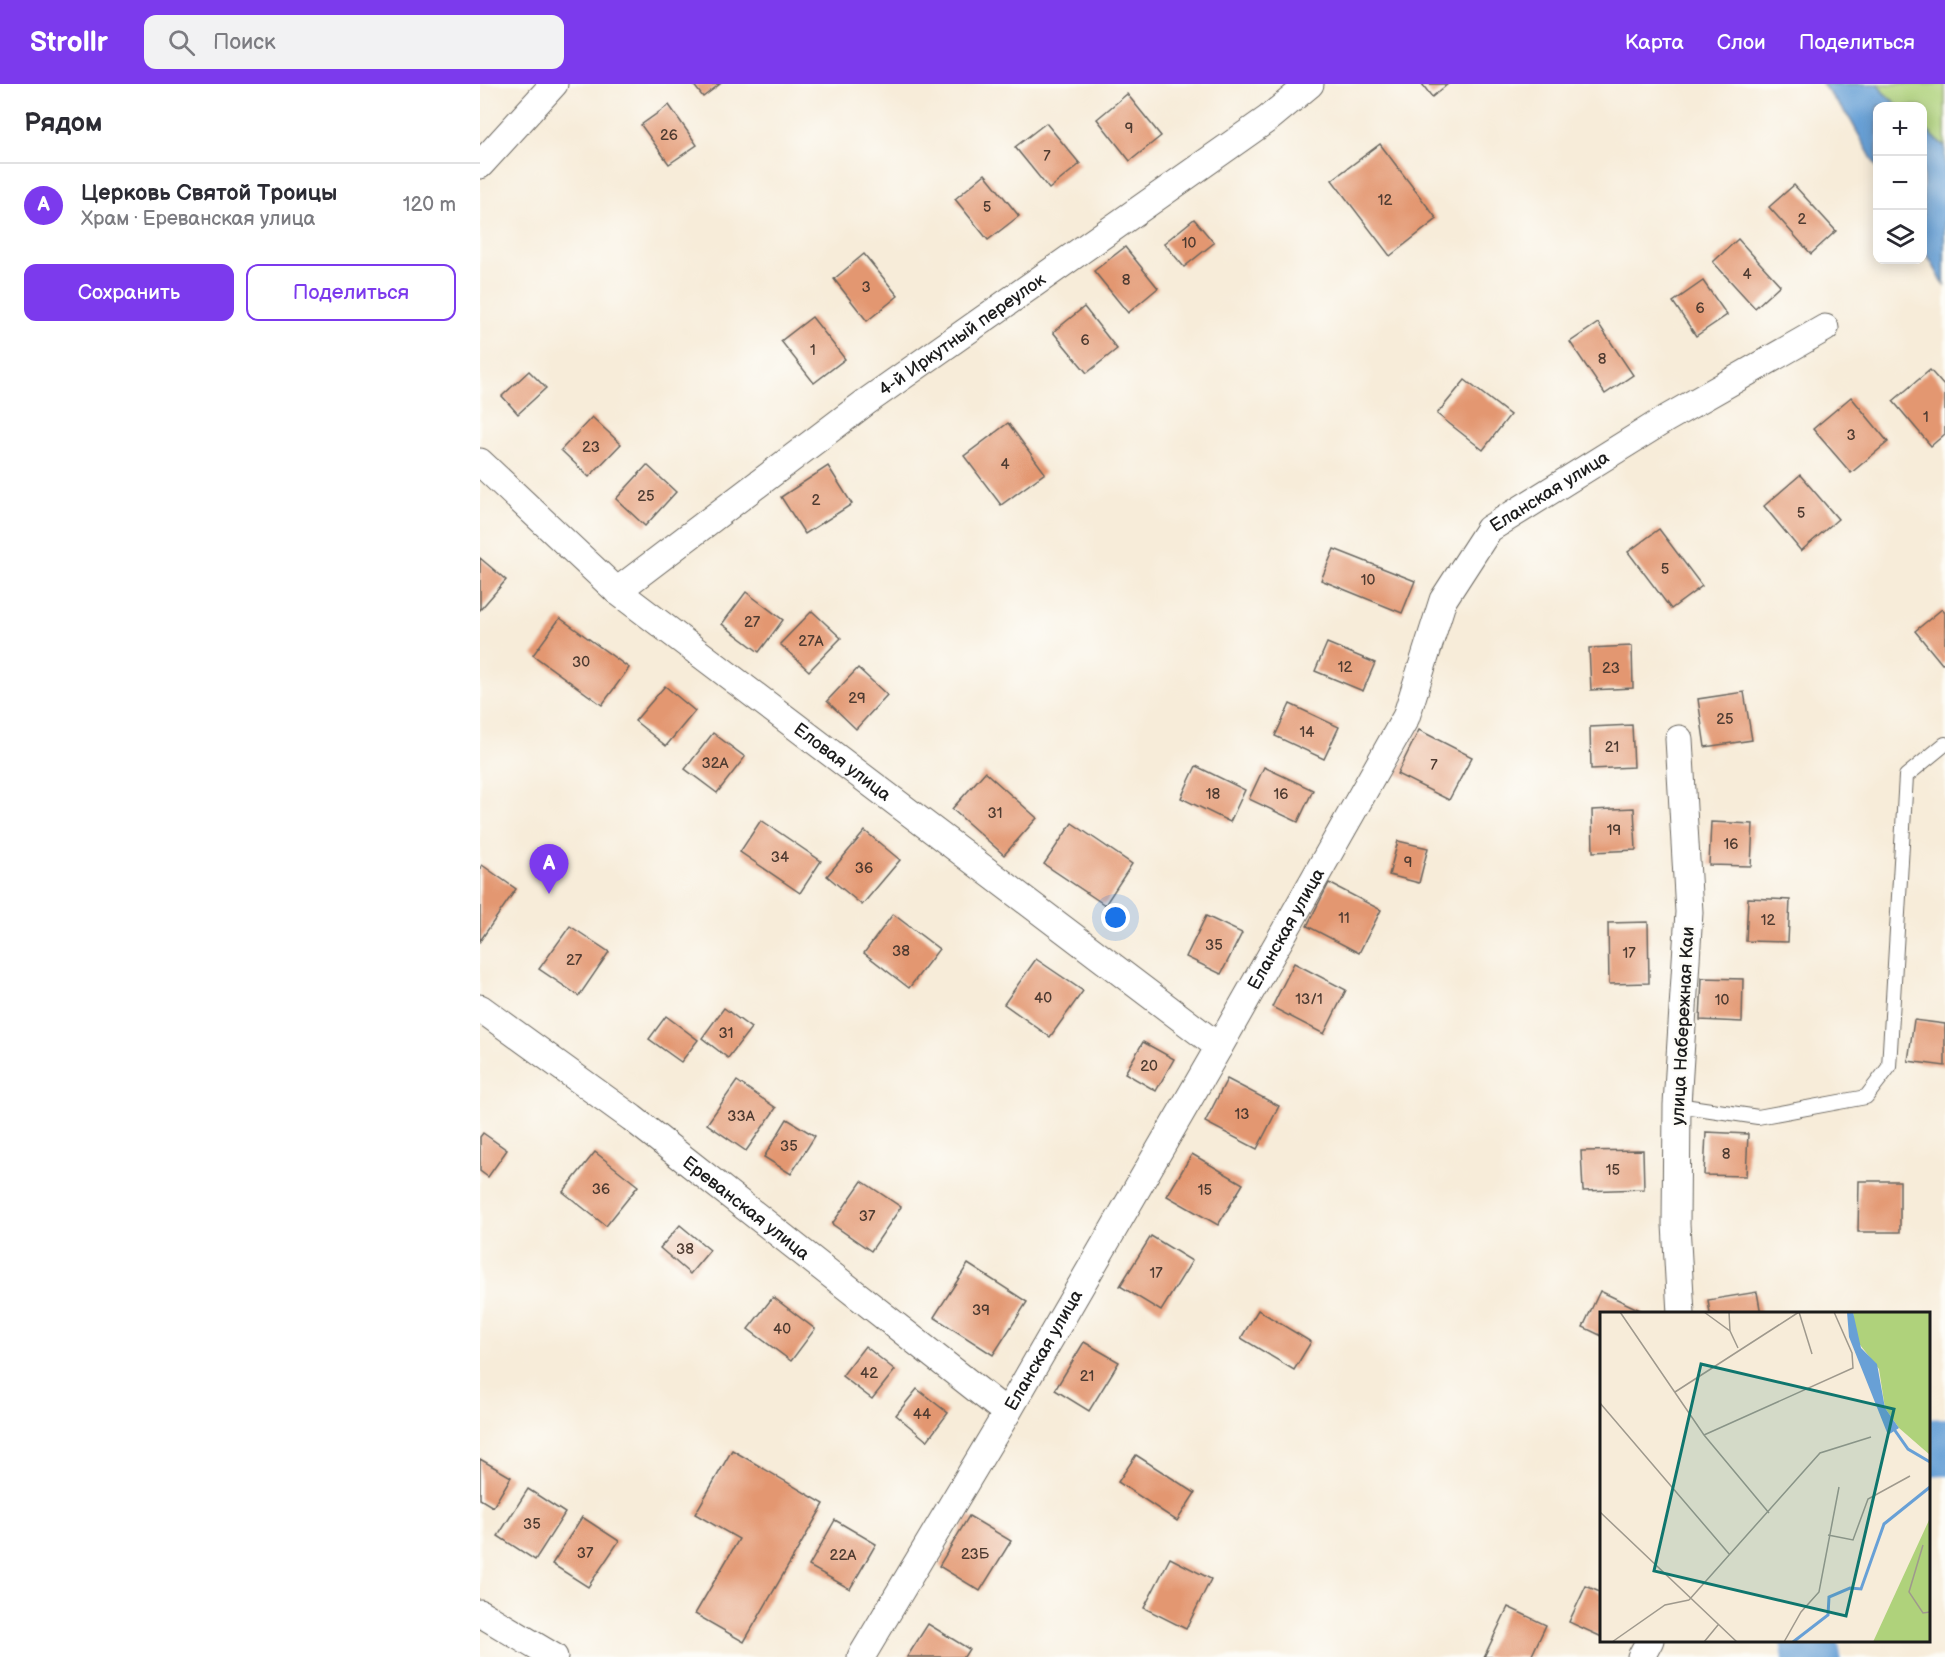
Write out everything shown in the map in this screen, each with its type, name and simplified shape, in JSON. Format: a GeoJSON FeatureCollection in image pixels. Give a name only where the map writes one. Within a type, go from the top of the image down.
{"type":"FeatureCollection","features":[{"type":"Feature","properties":{"kind":"street"},"geometry":{"type":"LineString","coordinates":[[480,165],[554,84]]}},
{"type":"Feature","properties":{"kind":"street","name":"4-й Иркутный переулок"},"geometry":{"type":"LineString","coordinates":[[617,591],[866,402],[1269,118],[1310,84]]}},
{"type":"Feature","properties":{"kind":"street","name":"Еланская улица"},"geometry":{"type":"LineString","coordinates":[[861,1657],[1007,1413],[1219,1047],[1406,717],[1443,600],[1489,529],[1664,420],[1825,328]]}},
{"type":"Feature","properties":{"kind":"street","name":"Еловая улица"},"geometry":{"type":"LineString","coordinates":[[480,462],[617,591],[1219,1047]]}},
{"type":"Feature","properties":{"kind":"street","name":"улица Набережная Каи"},"geometry":{"type":"LineString","coordinates":[[1679,739],[1689,912],[1677,1105],[1676,1224],[1681,1312]]}},
{"type":"Feature","properties":{"kind":"street","name":"Ереванская улица"},"geometry":{"type":"LineString","coordinates":[[480,1008],[632,1118],[1007,1413]]}},
{"type":"Feature","properties":{"kind":"street"},"geometry":{"type":"LineString","coordinates":[[480,1613],[554,1657]]}},
{"type":"Feature","properties":{"kind":"street"},"geometry":{"type":"LineString","coordinates":[[1641,1657],[1649,1642]]}},
{"type":"Feature","properties":{"kind":"lane"},"geometry":{"type":"LineString","coordinates":[[1677,1105],[1758,1117],[1866,1097],[1890,1067],[1906,776],[1945,744]]}},
{"type":"Feature","properties":{"kind":"green space"},"geometry":{"type":"Polygon","coordinates":[[[1878,84],[1945,84],[1945,147],[1927,131],[1927,102],[1894,102],[1878,84]]]}},
{"type":"Feature","properties":{"kind":"water"},"geometry":{"type":"Polygon","coordinates":[[[1822,84],[1878,84],[1894,102],[1873,102],[1873,161],[1850,119],[1822,84]]]}},
{"type":"Feature","properties":{"kind":"water"},"geometry":{"type":"Polygon","coordinates":[[[1927,131],[1945,147],[1944,285],[1927,254],[1927,131]]]}},
{"type":"Feature","properties":{"kind":"building"},"geometry":{"type":"Polygon","coordinates":[[[693,84],[720,84],[703,97],[693,84]]]}},
{"type":"Feature","properties":{"kind":"building"},"geometry":{"type":"Polygon","coordinates":[[[1422,84],[1448,84],[1432,97],[1422,84]]]}},
{"type":"Feature","properties":{"kind":"building"},"geometry":{"type":"Polygon","coordinates":[[[1127,94],[1161,136],[1130,161],[1097,119],[1127,94]]]}},
{"type":"Feature","properties":{"kind":"building"},"geometry":{"type":"Polygon","coordinates":[[[669,105],[697,145],[669,164],[641,125],[669,105]]]}},
{"type":"Feature","properties":{"kind":"building"},"geometry":{"type":"Polygon","coordinates":[[[1046,123],[1080,164],[1049,189],[1015,147],[1046,123]]]}},
{"type":"Feature","properties":{"kind":"building"},"geometry":{"type":"Polygon","coordinates":[[[1380,144],[1437,219],[1390,256],[1332,180],[1380,144]]]}},
{"type":"Feature","properties":{"kind":"building"},"geometry":{"type":"Polygon","coordinates":[[[985,174],[1019,216],[988,240],[955,199],[985,174]]]}},
{"type":"Feature","properties":{"kind":"building"},"geometry":{"type":"Polygon","coordinates":[[[1794,185],[1836,231],[1811,254],[1769,207],[1794,185]]]}},
{"type":"Feature","properties":{"kind":"building"},"geometry":{"type":"Polygon","coordinates":[[[1194,219],[1214,243],[1184,267],[1164,243],[1194,219]]]}},
{"type":"Feature","properties":{"kind":"building"},"geometry":{"type":"Polygon","coordinates":[[[1738,239],[1780,285],[1755,308],[1713,262],[1738,239]]]}},
{"type":"Feature","properties":{"kind":"building"},"geometry":{"type":"Polygon","coordinates":[[[1125,247],[1158,288],[1128,313],[1094,271],[1125,247]]]}},
{"type":"Feature","properties":{"kind":"building"},"geometry":{"type":"Polygon","coordinates":[[[864,254],[898,296],[867,321],[834,279],[864,254]]]}},
{"type":"Feature","properties":{"kind":"building"},"geometry":{"type":"Polygon","coordinates":[[[1703,281],[1727,315],[1696,336],[1673,302],[1703,281]]]}},
{"type":"Feature","properties":{"kind":"building"},"geometry":{"type":"Polygon","coordinates":[[[1084,307],[1117,349],[1087,373],[1053,332],[1084,307]]]}},
{"type":"Feature","properties":{"kind":"building"},"geometry":{"type":"Polygon","coordinates":[[[812,317],[845,359],[814,383],[781,341],[812,317]]]}},
{"type":"Feature","properties":{"kind":"building"},"geometry":{"type":"Polygon","coordinates":[[[1598,323],[1633,375],[1605,394],[1570,342],[1598,323]]]}},
{"type":"Feature","properties":{"kind":"building"},"geometry":{"type":"Polygon","coordinates":[[[1930,370],[1945,387],[1945,434],[1931,446],[1893,401],[1930,370]]]}},
{"type":"Feature","properties":{"kind":"building"},"geometry":{"type":"Polygon","coordinates":[[[529,371],[546,388],[518,414],[502,396],[529,371]]]}},
{"type":"Feature","properties":{"kind":"building"},"geometry":{"type":"Polygon","coordinates":[[[1465,380],[1510,415],[1483,450],[1437,414],[1465,380]]]}},
{"type":"Feature","properties":{"kind":"building"},"geometry":{"type":"Polygon","coordinates":[[[1851,397],[1888,442],[1851,473],[1813,429],[1851,397]]]}},
{"type":"Feature","properties":{"kind":"building"},"geometry":{"type":"Polygon","coordinates":[[[592,417],[621,444],[589,477],[561,450],[592,417]]]}},
{"type":"Feature","properties":{"kind":"building"},"geometry":{"type":"Polygon","coordinates":[[[1008,423],[1045,473],[1001,505],[964,456],[1008,423]]]}},
{"type":"Feature","properties":{"kind":"building"},"geometry":{"type":"Polygon","coordinates":[[[647,465],[676,492],[645,526],[616,499],[647,465]]]}},
{"type":"Feature","properties":{"kind":"building"},"geometry":{"type":"Polygon","coordinates":[[[828,466],[852,504],[805,534],[781,497],[828,466]]]}},
{"type":"Feature","properties":{"kind":"building"},"geometry":{"type":"Polygon","coordinates":[[[1800,475],[1838,519],[1801,551],[1764,506],[1800,475]]]}},
{"type":"Feature","properties":{"kind":"building"},"geometry":{"type":"Polygon","coordinates":[[[1659,529],[1702,586],[1671,609],[1628,552],[1659,529]]]}},
{"type":"Feature","properties":{"kind":"building"},"geometry":{"type":"Polygon","coordinates":[[[1334,549],[1415,581],[1402,613],[1321,580],[1334,549]]]}},
{"type":"Feature","properties":{"kind":"building"},"geometry":{"type":"Polygon","coordinates":[[[480,558],[506,580],[480,610],[480,558]]]}},
{"type":"Feature","properties":{"kind":"building"},"geometry":{"type":"Polygon","coordinates":[[[746,592],[783,620],[759,652],[722,624],[746,592]]]}},
{"type":"Feature","properties":{"kind":"building"},"geometry":{"type":"Polygon","coordinates":[[[1942,609],[1945,613],[1945,662],[1942,664],[1915,631],[1942,609]]]}},
{"type":"Feature","properties":{"kind":"building"},"geometry":{"type":"Polygon","coordinates":[[[812,611],[841,638],[809,671],[780,644],[812,611]]]}},
{"type":"Feature","properties":{"kind":"building"},"geometry":{"type":"Polygon","coordinates":[[[560,618],[629,668],[602,705],[533,655],[560,618]]]}},
{"type":"Feature","properties":{"kind":"building"},"geometry":{"type":"Polygon","coordinates":[[[1327,643],[1375,663],[1363,691],[1315,671],[1327,643]]]}},
{"type":"Feature","properties":{"kind":"building"},"geometry":{"type":"Polygon","coordinates":[[[1632,646],[1633,688],[1591,690],[1589,648],[1632,646]]]}},
{"type":"Feature","properties":{"kind":"building"},"geometry":{"type":"Polygon","coordinates":[[[858,668],[887,695],[856,729],[827,701],[858,668]]]}},
{"type":"Feature","properties":{"kind":"building"},"geometry":{"type":"Polygon","coordinates":[[[665,686],[695,711],[666,746],[635,721],[665,686]]]}},
{"type":"Feature","properties":{"kind":"building"},"geometry":{"type":"Polygon","coordinates":[[[1744,692],[1752,740],[1705,747],[1698,699],[1744,692]]]}},
{"type":"Feature","properties":{"kind":"building"},"geometry":{"type":"Polygon","coordinates":[[[1290,704],[1339,727],[1324,759],[1275,736],[1290,704]]]}},
{"type":"Feature","properties":{"kind":"building"},"geometry":{"type":"Polygon","coordinates":[[[1632,725],[1634,767],[1591,769],[1590,727],[1632,725]]]}},
{"type":"Feature","properties":{"kind":"building"},"geometry":{"type":"Polygon","coordinates":[[[1419,730],[1472,757],[1449,800],[1397,774],[1419,730]]]}},
{"type":"Feature","properties":{"kind":"building"},"geometry":{"type":"Polygon","coordinates":[[[713,733],[745,757],[717,793],[685,769],[713,733]]]}},
{"type":"Feature","properties":{"kind":"building"},"geometry":{"type":"Polygon","coordinates":[[[1196,766],[1245,790],[1230,822],[1181,798],[1196,766]]]}},
{"type":"Feature","properties":{"kind":"building"},"geometry":{"type":"Polygon","coordinates":[[[1264,767],[1313,790],[1298,822],[1249,799],[1264,767]]]}},
{"type":"Feature","properties":{"kind":"building"},"geometry":{"type":"Polygon","coordinates":[[[985,772],[1037,818],[1004,855],[952,809],[985,772]]]}},
{"type":"Feature","properties":{"kind":"building"},"geometry":{"type":"Polygon","coordinates":[[[1634,808],[1636,850],[1593,852],[1592,810],[1634,808]]]}},
{"type":"Feature","properties":{"kind":"building"},"geometry":{"type":"Polygon","coordinates":[[[761,820],[821,861],[800,893],[740,852],[761,820]]]}},
{"type":"Feature","properties":{"kind":"building"},"geometry":{"type":"Polygon","coordinates":[[[1711,822],[1753,824],[1751,866],[1709,865],[1711,822]]]}},
{"type":"Feature","properties":{"kind":"building"},"geometry":{"type":"Polygon","coordinates":[[[1072,823],[1132,864],[1105,905],[1044,864],[1072,823]]]}},
{"type":"Feature","properties":{"kind":"building"},"geometry":{"type":"Polygon","coordinates":[[[865,831],[900,860],[862,905],[827,876],[865,831]]]}},
{"type":"Feature","properties":{"kind":"building"},"geometry":{"type":"Polygon","coordinates":[[[1398,841],[1428,848],[1419,883],[1389,875],[1398,841]]]}},
{"type":"Feature","properties":{"kind":"building"},"geometry":{"type":"Polygon","coordinates":[[[482,865],[516,889],[480,941],[480,868],[482,865]]]}},
{"type":"Feature","properties":{"kind":"building"},"geometry":{"type":"Polygon","coordinates":[[[1329,883],[1381,910],[1359,953],[1307,926],[1329,883]]]}},
{"type":"Feature","properties":{"kind":"building"},"geometry":{"type":"Polygon","coordinates":[[[1748,898],[1790,900],[1788,942],[1746,941],[1748,898]]]}},
{"type":"Feature","properties":{"kind":"building"},"geometry":{"type":"Polygon","coordinates":[[[893,914],[939,949],[909,988],[864,953],[893,914]]]}},
{"type":"Feature","properties":{"kind":"building"},"geometry":{"type":"Polygon","coordinates":[[[1206,916],[1242,933],[1221,974],[1186,957],[1206,916]]]}},
{"type":"Feature","properties":{"kind":"building"},"geometry":{"type":"Polygon","coordinates":[[[1648,922],[1649,983],[1609,984],[1608,923],[1648,922]]]}},
{"type":"Feature","properties":{"kind":"building"},"geometry":{"type":"Polygon","coordinates":[[[570,926],[609,952],[579,996],[539,969],[570,926]]]}},
{"type":"Feature","properties":{"kind":"building"},"geometry":{"type":"Polygon","coordinates":[[[1036,959],[1083,991],[1050,1037],[1004,1004],[1036,959]]]}},
{"type":"Feature","properties":{"kind":"building"},"geometry":{"type":"Polygon","coordinates":[[[1294,963],[1346,990],[1324,1034],[1272,1007],[1294,963]]]}},
{"type":"Feature","properties":{"kind":"building"},"geometry":{"type":"Polygon","coordinates":[[[1702,978],[1743,979],[1742,1022],[1700,1020],[1702,978]]]}},
{"type":"Feature","properties":{"kind":"building"},"geometry":{"type":"Polygon","coordinates":[[[724,1008],[751,1028],[728,1058],[702,1038],[724,1008]]]}},
{"type":"Feature","properties":{"kind":"building"},"geometry":{"type":"Polygon","coordinates":[[[666,1016],[698,1040],[681,1062],[649,1039],[666,1016]]]}},
{"type":"Feature","properties":{"kind":"building"},"geometry":{"type":"Polygon","coordinates":[[[1914,1020],[1945,1024],[1945,1066],[1908,1061],[1914,1020]]]}},
{"type":"Feature","properties":{"kind":"building"},"geometry":{"type":"Polygon","coordinates":[[[1143,1042],[1174,1059],[1156,1091],[1125,1073],[1143,1042]]]}},
{"type":"Feature","properties":{"kind":"building"},"geometry":{"type":"Polygon","coordinates":[[[1227,1079],[1279,1106],[1257,1149],[1205,1122],[1227,1079]]]}},
{"type":"Feature","properties":{"kind":"building"},"geometry":{"type":"Polygon","coordinates":[[[737,1081],[776,1108],[746,1151],[707,1124],[737,1081]]]}},
{"type":"Feature","properties":{"kind":"building"},"geometry":{"type":"Polygon","coordinates":[[[787,1119],[815,1136],[791,1174],[764,1157],[787,1119]]]}},
{"type":"Feature","properties":{"kind":"building"},"geometry":{"type":"Polygon","coordinates":[[[1706,1132],[1748,1134],[1746,1176],[1704,1175],[1706,1132]]]}},
{"type":"Feature","properties":{"kind":"building"},"geometry":{"type":"Polygon","coordinates":[[[483,1133],[507,1150],[488,1177],[480,1171],[480,1137],[483,1133]]]}},
{"type":"Feature","properties":{"kind":"building"},"geometry":{"type":"Polygon","coordinates":[[[1643,1150],[1644,1189],[1583,1191],[1581,1151],[1643,1150]]]}},
{"type":"Feature","properties":{"kind":"building"},"geometry":{"type":"Polygon","coordinates":[[[595,1152],[638,1186],[606,1226],[563,1192],[595,1152]]]}},
{"type":"Feature","properties":{"kind":"building"},"geometry":{"type":"Polygon","coordinates":[[[1192,1154],[1243,1184],[1218,1225],[1167,1196],[1192,1154]]]}},
{"type":"Feature","properties":{"kind":"building"},"geometry":{"type":"Polygon","coordinates":[[[862,1181],[901,1207],[871,1251],[832,1224],[862,1181]]]}},
{"type":"Feature","properties":{"kind":"building"},"geometry":{"type":"Polygon","coordinates":[[[1859,1181],[1900,1181],[1900,1232],[1858,1232],[1859,1181]]]}},
{"type":"Feature","properties":{"kind":"building"},"geometry":{"type":"Polygon","coordinates":[[[680,1225],[710,1250],[690,1274],[660,1248],[680,1225]]]}},
{"type":"Feature","properties":{"kind":"building"},"geometry":{"type":"Polygon","coordinates":[[[1151,1236],[1192,1261],[1161,1311],[1120,1286],[1151,1236]]]}},
{"type":"Feature","properties":{"kind":"building"},"geometry":{"type":"Polygon","coordinates":[[[968,1264],[1027,1302],[993,1355],[934,1317],[968,1264]]]}},
{"type":"Feature","properties":{"kind":"building"},"geometry":{"type":"Polygon","coordinates":[[[1600,1291],[1642,1311],[1600,1312],[1600,1335],[1583,1327],[1600,1291]]]}},
{"type":"Feature","properties":{"kind":"building"},"geometry":{"type":"Polygon","coordinates":[[[1757,1292],[1761,1312],[1710,1312],[1708,1300],[1757,1292]]]}},
{"type":"Feature","properties":{"kind":"building"},"geometry":{"type":"Polygon","coordinates":[[[773,1297],[815,1329],[791,1361],[748,1329],[773,1297]]]}},
{"type":"Feature","properties":{"kind":"building"},"geometry":{"type":"Polygon","coordinates":[[[1258,1310],[1311,1342],[1294,1370],[1241,1338],[1258,1310]]]}},
{"type":"Feature","properties":{"kind":"building"},"geometry":{"type":"Polygon","coordinates":[[[1084,1342],[1119,1362],[1089,1411],[1055,1390],[1084,1342]]]}},
{"type":"Feature","properties":{"kind":"building"},"geometry":{"type":"Polygon","coordinates":[[[865,1346],[895,1370],[872,1399],[842,1376],[865,1346]]]}},
{"type":"Feature","properties":{"kind":"building"},"geometry":{"type":"Polygon","coordinates":[[[917,1389],[948,1413],[927,1441],[896,1415],[917,1389]]]}},
{"type":"Feature","properties":{"kind":"building"},"geometry":{"type":"Polygon","coordinates":[[[732,1450],[824,1504],[744,1642],[695,1614],[739,1539],[695,1514],[732,1450]]]}},
{"type":"Feature","properties":{"kind":"building"},"geometry":{"type":"Polygon","coordinates":[[[1136,1455],[1195,1493],[1177,1521],[1118,1482],[1136,1455]]]}},
{"type":"Feature","properties":{"kind":"building"},"geometry":{"type":"Polygon","coordinates":[[[480,1459],[511,1477],[493,1507],[480,1499],[480,1459]]]}},
{"type":"Feature","properties":{"kind":"building"},"geometry":{"type":"Polygon","coordinates":[[[528,1489],[565,1513],[535,1560],[498,1536],[528,1489]]]}},
{"type":"Feature","properties":{"kind":"building"},"geometry":{"type":"Polygon","coordinates":[[[969,1516],[1011,1541],[980,1591],[939,1566],[969,1516]]]}},
{"type":"Feature","properties":{"kind":"building"},"geometry":{"type":"Polygon","coordinates":[[[582,1517],[619,1541],[588,1587],[552,1564],[582,1517]]]}},
{"type":"Feature","properties":{"kind":"building"},"geometry":{"type":"Polygon","coordinates":[[[835,1520],[876,1544],[850,1589],[809,1566],[835,1520]]]}},
{"type":"Feature","properties":{"kind":"building"},"geometry":{"type":"Polygon","coordinates":[[[1170,1558],[1211,1579],[1186,1629],[1144,1608],[1170,1558]]]}},
{"type":"Feature","properties":{"kind":"building"},"geometry":{"type":"Polygon","coordinates":[[[1586,1586],[1600,1592],[1600,1636],[1569,1622],[1586,1586]]]}},
{"type":"Feature","properties":{"kind":"building"},"geometry":{"type":"Polygon","coordinates":[[[1508,1607],[1546,1625],[1531,1657],[1484,1657],[1508,1607]]]}},
{"type":"Feature","properties":{"kind":"building"},"geometry":{"type":"Polygon","coordinates":[[[928,1624],[969,1649],[964,1657],[907,1657],[928,1624]]]}},
{"type":"Feature","properties":{"kind":"waterway"},"geometry":{"type":"LineString","coordinates":[[1930,1448],[1945,1447]]}},
{"type":"Feature","properties":{"kind":"waterway"},"geometry":{"type":"LineString","coordinates":[[1809,1642],[1812,1657]]}},
{"type":"Feature","properties":{"kind":"place","name":"Церковь Святой Троицы"},"geometry":{"type":"Point","coordinates":[549,894]}}]}
